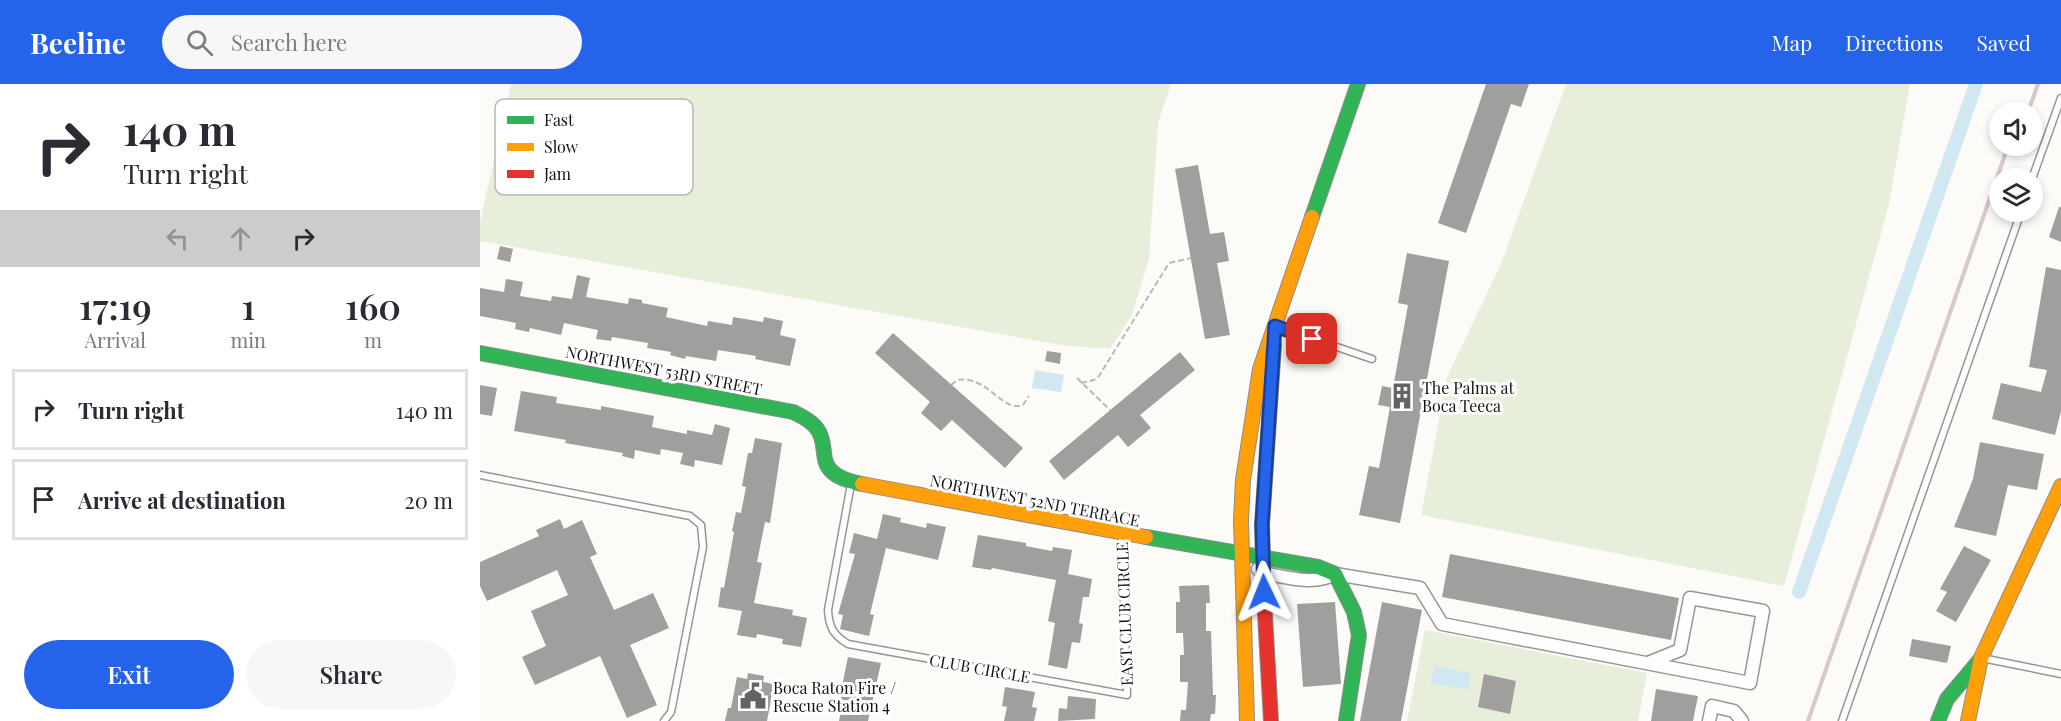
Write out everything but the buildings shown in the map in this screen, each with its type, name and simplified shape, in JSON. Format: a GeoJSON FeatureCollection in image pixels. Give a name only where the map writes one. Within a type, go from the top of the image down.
{"type":"FeatureCollection","features":[{"type":"Feature","properties":{"kind":"street"},"geometry":{"type":"LineString","coordinates":[[1247,721],[1241,521],[1248,440],[1260,369],[1358,84]]}},
{"type":"Feature","properties":{"kind":"street"},"geometry":{"type":"LineString","coordinates":[[1271,721],[1265,651],[1262,525],[1275,326]]}},
{"type":"Feature","properties":{"kind":"street","name":"NORTHWEST 53RD STREET"},"geometry":{"type":"LineString","coordinates":[[480,353],[793,412],[810,421],[819,433],[823,447]]}},
{"type":"Feature","properties":{"kind":"street","name":"NORTHWEST 52ND TERRACE"},"geometry":{"type":"LineString","coordinates":[[823,447],[824,460],[828,469],[839,478],[852,482],[1241,555],[1318,567],[1335,574]]}},
{"type":"Feature","properties":{"kind":"street"},"geometry":{"type":"LineString","coordinates":[[1968,721],[1981,658],[2061,486]]}},
{"type":"Feature","properties":{"kind":"street"},"geometry":{"type":"LineString","coordinates":[[1241,555],[1263,573],[1315,581],[1335,574],[1420,588],[1442,624],[1750,683],[1763,611],[1690,598],[1680,650],[1648,663]]}},
{"type":"Feature","properties":{"kind":"street"},"geometry":{"type":"LineString","coordinates":[[1335,574],[1354,612],[1359,635],[1346,721]]}},
{"type":"Feature","properties":{"kind":"street"},"geometry":{"type":"LineString","coordinates":[[1938,721],[1947,699],[1981,658]]}},
{"type":"Feature","properties":{"kind":"street"},"geometry":{"type":"LineString","coordinates":[[1709,721],[1712,706],[1734,711],[1742,721]]}},
{"type":"Feature","properties":{"kind":"lane"},"geometry":{"type":"LineString","coordinates":[[2036,168],[2061,98]]}},
{"type":"Feature","properties":{"kind":"lane"},"geometry":{"type":"LineString","coordinates":[[1842,721],[2017,222]]}},
{"type":"Feature","properties":{"kind":"lane"},"geometry":{"type":"LineString","coordinates":[[1275,326],[1372,359]]}},
{"type":"Feature","properties":{"kind":"lane"},"geometry":{"type":"LineString","coordinates":[[480,475],[690,516],[701,525],[703,547],[671,712],[664,721]]}},
{"type":"Feature","properties":{"kind":"lane","name":"CLUB CIRCLE"},"geometry":{"type":"LineString","coordinates":[[852,482],[828,610],[828,624],[836,636],[848,644],[1127,695]]}},
{"type":"Feature","properties":{"kind":"lane","name":"EAST CLUB CIRCLE"},"geometry":{"type":"LineString","coordinates":[[1122,533],[1127,695]]}},
{"type":"Feature","properties":{"kind":"lane"},"geometry":{"type":"LineString","coordinates":[[1981,658],[2061,674]]}},
{"type":"Feature","properties":{"kind":"path"},"geometry":{"type":"LineString","coordinates":[[1081,383],[1100,376],[1169,263],[1191,258]]}},
{"type":"Feature","properties":{"kind":"path"},"geometry":{"type":"LineString","coordinates":[[1077,378],[1110,410]]}},
{"type":"Feature","properties":{"kind":"path"},"geometry":{"type":"LineString","coordinates":[[951,385],[957,380],[973,380],[988,387],[1002,400],[1015,406],[1023,405],[1029,396]]}},
{"type":"Feature","properties":{"kind":"green space"},"geometry":{"type":"Polygon","coordinates":[[[511,84],[1171,84],[1158,123],[1149,259],[1132,315],[1110,349],[1061,345],[480,241],[480,222],[495,155],[495,195],[693,195],[693,99],[508,99],[511,84]]]}},
{"type":"Feature","properties":{"kind":"green space"},"geometry":{"type":"Polygon","coordinates":[[[1566,84],[1910,84],[1889,204],[1784,586],[1421,515],[1447,377],[1501,264],[1566,84]]]}},
{"type":"Feature","properties":{"kind":"green space"},"geometry":{"type":"Polygon","coordinates":[[[1425,630],[1647,673],[1638,721],[1407,721],[1425,630]]]}},
{"type":"Feature","properties":{"kind":"water"},"geometry":{"type":"Polygon","coordinates":[[[1035,370],[1064,375],[1061,392],[1032,388],[1035,370]]]}},
{"type":"Feature","properties":{"kind":"water"},"geometry":{"type":"Polygon","coordinates":[[[1435,666],[1471,673],[1468,690],[1431,683],[1435,666]]]}},
{"type":"Feature","properties":{"kind":"waterway"},"geometry":{"type":"LineString","coordinates":[[1799,592],[1976,84]]}},
{"type":"Feature","properties":{"kind":"railway"},"geometry":{"type":"LineString","coordinates":[[2032,102],[2038,84]]}},
{"type":"Feature","properties":{"kind":"railway"},"geometry":{"type":"LineString","coordinates":[[1808,721],[2005,156]]}},
{"type":"Feature","properties":{"kind":"traffic: fast"},"geometry":{"type":"LineString","coordinates":[[1312,217],[1358,84]]}},
{"type":"Feature","properties":{"kind":"traffic: fast"},"geometry":{"type":"LineString","coordinates":[[480,353],[793,412],[817,428],[830,470],[845,479],[862,484]]}},
{"type":"Feature","properties":{"kind":"traffic: fast"},"geometry":{"type":"LineString","coordinates":[[1146,537],[1318,567],[1335,574],[1354,612],[1359,635],[1346,721]]}},
{"type":"Feature","properties":{"kind":"traffic: fast"},"geometry":{"type":"LineString","coordinates":[[1938,721],[1947,699],[1979,661]]}},
{"type":"Feature","properties":{"kind":"traffic: slow"},"geometry":{"type":"LineString","coordinates":[[1247,721],[1241,521],[1243,480],[1260,369],[1312,217]]}},
{"type":"Feature","properties":{"kind":"traffic: slow"},"geometry":{"type":"LineString","coordinates":[[862,484],[1146,537]]}},
{"type":"Feature","properties":{"kind":"traffic: slow"},"geometry":{"type":"LineString","coordinates":[[1968,721],[1981,658],[2061,486]]}},
{"type":"Feature","properties":{"kind":"traffic: jam"},"geometry":{"type":"LineString","coordinates":[[1271,721],[1262,524],[1274,345]]}},
{"type":"Feature","properties":{"kind":"place","name":"The Palms at Boca Teeca"},"geometry":{"type":"Point","coordinates":[1402,396]}},
{"type":"Feature","properties":{"kind":"place","name":"Boca Raton Fire / Rescue Station 4"},"geometry":{"type":"Point","coordinates":[753,696]}},
{"type":"Feature","properties":{"kind":"route"},"geometry":{"type":"LineString","coordinates":[[1264,592],[1262,525],[1275,326],[1312,339]]}}]}
